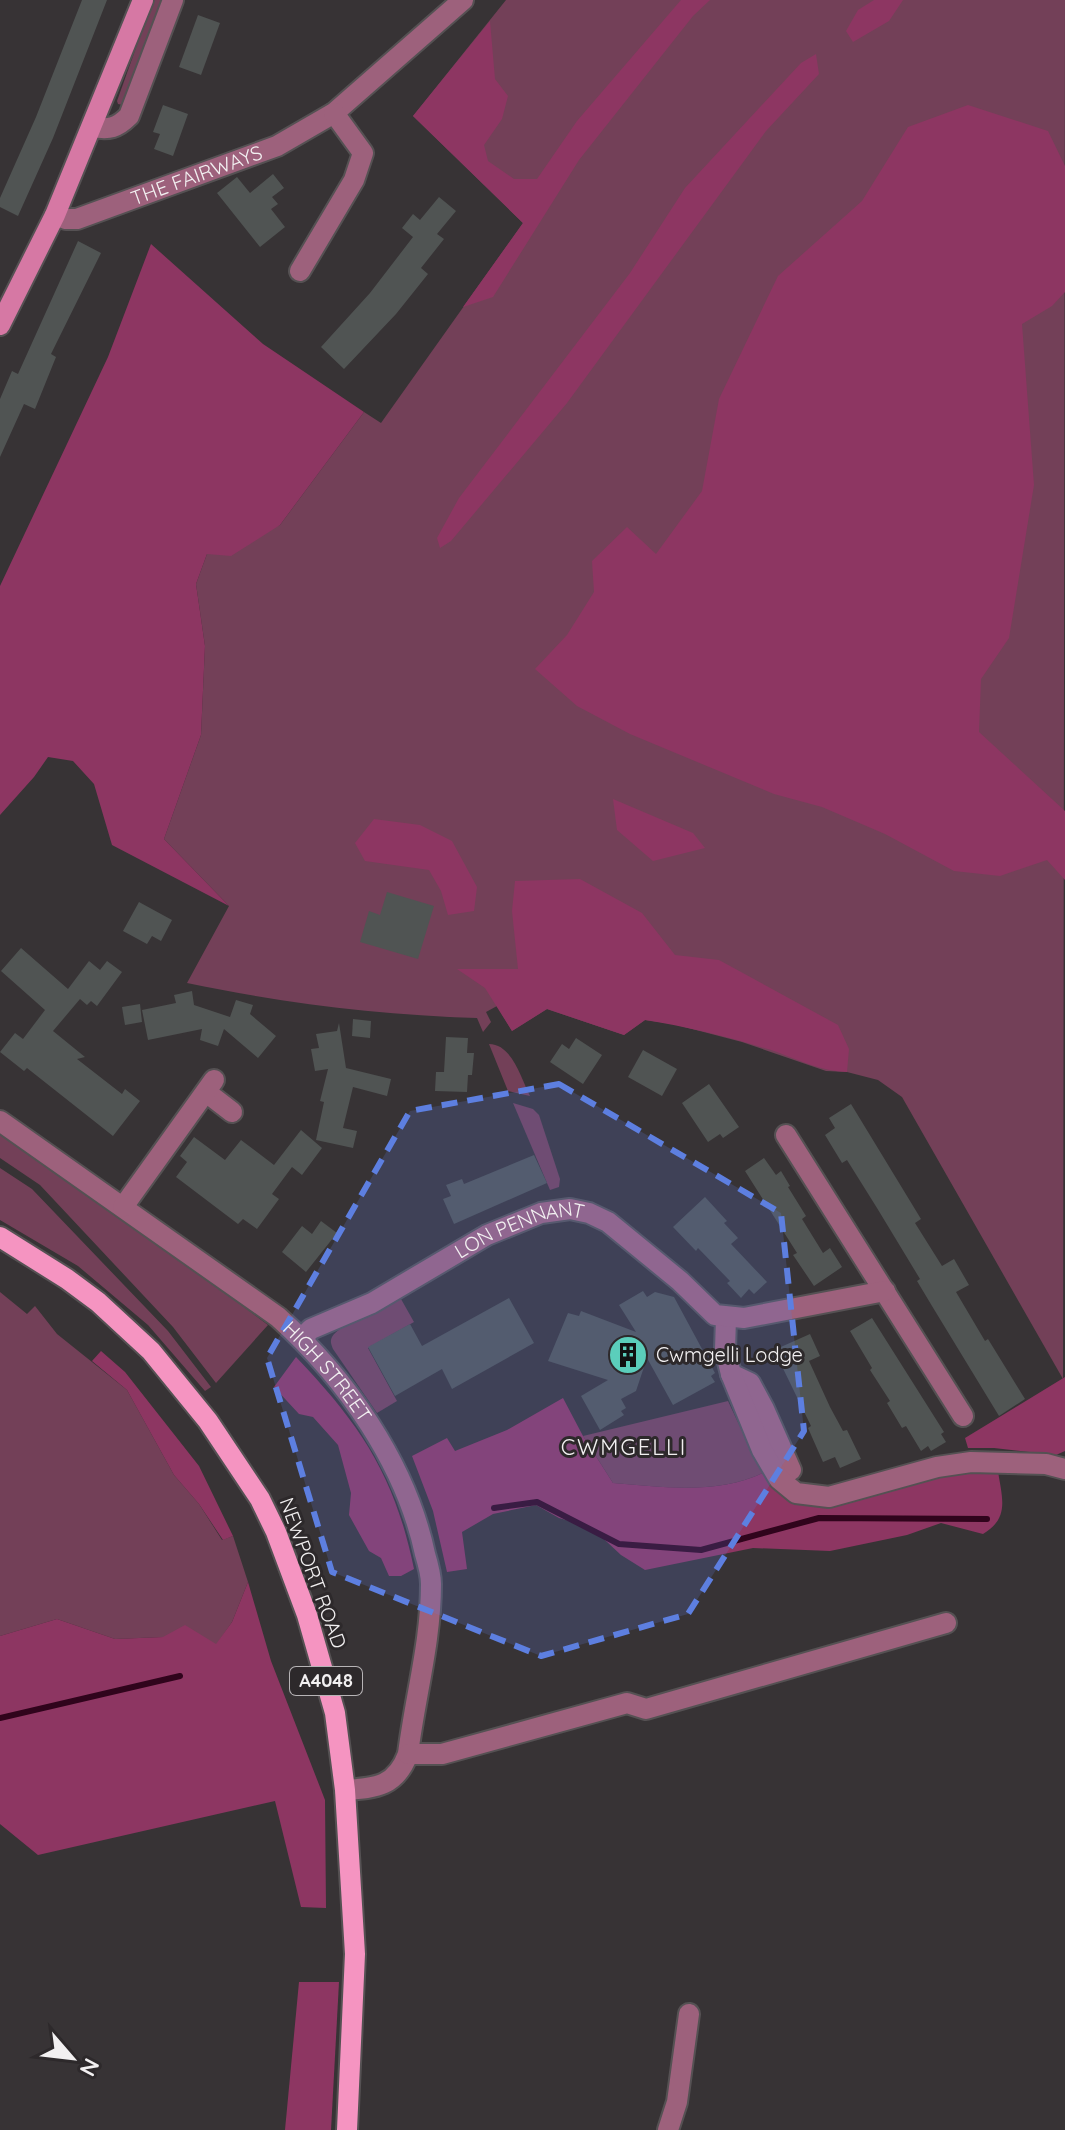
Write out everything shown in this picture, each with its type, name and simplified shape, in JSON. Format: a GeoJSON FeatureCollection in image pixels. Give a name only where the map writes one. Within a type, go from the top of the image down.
{"type":"FeatureCollection","features":[{"type":"Feature","properties":{"kind":"main road","name":"NEWPORT ROAD"},"geometry":{"type":"LineString","coordinates":[[0,1237],[98,1302],[151,1351],[208,1421],[260,1499],[276,1532],[311,1629],[335,1713],[345,1790],[355,1954],[347,2130]]}},
{"type":"Feature","properties":{"kind":"street"},"geometry":{"type":"LineString","coordinates":[[0,325],[55,215],[143,0]]}},
{"type":"Feature","properties":{"kind":"street"},"geometry":{"type":"LineString","coordinates":[[93,127],[106,129],[119,126],[129,116],[173,0]]}},
{"type":"Feature","properties":{"kind":"street","name":"THE FAIRWAYS"},"geometry":{"type":"LineString","coordinates":[[55,215],[77,219],[277,146],[334,113],[463,0]]}},
{"type":"Feature","properties":{"kind":"street"},"geometry":{"type":"LineString","coordinates":[[300,271],[354,180],[363,153],[334,113]]}},
{"type":"Feature","properties":{"kind":"street"},"geometry":{"type":"LineString","coordinates":[[123,1207],[210,1086],[232,1112]]}},
{"type":"Feature","properties":{"kind":"street","name":"HIGH STREET"},"geometry":{"type":"LineString","coordinates":[[0,1121],[254,1299],[302,1338],[346,1393],[386,1452],[422,1535],[431,1581],[426,1657],[408,1754]]}},
{"type":"Feature","properties":{"kind":"street"},"geometry":{"type":"LineString","coordinates":[[786,1135],[963,1416]]}},
{"type":"Feature","properties":{"kind":"street","name":"LON PENNANT"},"geometry":{"type":"LineString","coordinates":[[302,1338],[311,1329],[372,1303],[487,1235],[541,1213],[570,1209],[608,1222],[680,1281],[715,1315],[726,1318]]}},
{"type":"Feature","properties":{"kind":"street"},"geometry":{"type":"LineString","coordinates":[[885,1291],[744,1318],[726,1318],[725,1350],[731,1374],[762,1450],[779,1479],[796,1493],[829,1497],[937,1467],[971,1462],[1046,1464],[1065,1469]]}},
{"type":"Feature","properties":{"kind":"street"},"geometry":{"type":"LineString","coordinates":[[731,1374],[750,1383],[791,1470]]}},
{"type":"Feature","properties":{"kind":"street"},"geometry":{"type":"LineString","coordinates":[[345,1790],[390,1782],[403,1769],[408,1754],[442,1754],[627,1703],[646,1709],[946,1623]]}},
{"type":"Feature","properties":{"kind":"street"},"geometry":{"type":"LineString","coordinates":[[668,2130],[677,2102],[689,2014]]}},
{"type":"Feature","properties":{"kind":"highlighted area"},"geometry":{"type":"Polygon","coordinates":[[[559,1084],[781,1213],[804,1431],[688,1614],[541,1656],[332,1572],[267,1358],[410,1111],[559,1084]]]}},
{"type":"Feature","properties":{"kind":"shaded area"},"geometry":{"type":"Polygon","coordinates":[[[153,0],[163,0],[123,105],[118,104],[117,101],[153,0]]]}},
{"type":"Feature","properties":{"kind":"shaded area"},"geometry":{"type":"Polygon","coordinates":[[[506,0],[1065,0],[1063,1379],[902,1097],[878,1080],[847,1072],[826,1071],[742,1042],[645,1020],[624,1035],[547,1009],[512,1031],[497,1006],[486,1012],[491,1022],[483,1032],[477,1018],[331,1007],[187,983],[229,906],[164,839],[201,735],[205,646],[196,584],[207,554],[280,525],[364,412],[381,423],[523,223],[413,116],[506,0]]]}},
{"type":"Feature","properties":{"kind":"shaded area"},"geometry":{"type":"Polygon","coordinates":[[[681,0],[710,0],[693,16],[579,160],[493,297],[463,307],[523,223],[413,116],[490,21],[495,79],[508,96],[502,119],[484,145],[488,161],[514,179],[537,179],[577,121],[681,0]]]}},
{"type":"Feature","properties":{"kind":"shaded area"},"geometry":{"type":"Polygon","coordinates":[[[874,0],[903,0],[889,21],[853,42],[846,31],[858,10],[874,0]]]}},
{"type":"Feature","properties":{"kind":"shaded area"},"geometry":{"type":"Polygon","coordinates":[[[816,54],[819,74],[766,131],[567,403],[451,541],[440,548],[437,538],[459,498],[630,273],[685,188],[801,63],[816,54]]]}},
{"type":"Feature","properties":{"kind":"shaded area"},"geometry":{"type":"Polygon","coordinates":[[[968,105],[1048,131],[1065,166],[1065,292],[1052,306],[1022,324],[1034,485],[1009,638],[981,679],[979,732],[1065,811],[1065,880],[1047,860],[1000,876],[954,871],[885,834],[822,807],[774,794],[630,734],[577,706],[535,669],[567,635],[594,592],[592,561],[627,527],[656,554],[702,491],[719,399],[778,276],[862,201],[908,127],[968,105]]]}},
{"type":"Feature","properties":{"kind":"shaded area"},"geometry":{"type":"Polygon","coordinates":[[[151,244],[263,344],[364,412],[280,525],[231,556],[207,554],[196,584],[205,646],[201,735],[164,839],[229,906],[112,845],[94,784],[73,761],[48,757],[0,815],[0,586],[108,357],[151,244]]]}},
{"type":"Feature","properties":{"kind":"shaded area"},"geometry":{"type":"Polygon","coordinates":[[[613,799],[693,833],[705,848],[653,861],[617,830],[613,799]]]}},
{"type":"Feature","properties":{"kind":"shaded area"},"geometry":{"type":"Polygon","coordinates":[[[374,819],[420,825],[452,841],[477,887],[474,911],[448,915],[441,891],[429,870],[365,861],[355,843],[374,819]]]}},
{"type":"Feature","properties":{"kind":"shaded area"},"geometry":{"type":"Polygon","coordinates":[[[580,879],[642,913],[675,955],[719,960],[838,1025],[849,1049],[847,1072],[820,1068],[728,1038],[645,1020],[624,1035],[547,1009],[512,1031],[485,988],[457,969],[518,969],[512,911],[515,881],[580,879]]]}},
{"type":"Feature","properties":{"kind":"shaded area"},"geometry":{"type":"Polygon","coordinates":[[[489,1044],[497,1045],[510,1056],[530,1096],[508,1091],[489,1044]]]}},
{"type":"Feature","properties":{"kind":"shaded area"},"geometry":{"type":"Polygon","coordinates":[[[513,1103],[533,1109],[539,1115],[560,1179],[559,1187],[550,1190],[513,1103]]]}},
{"type":"Feature","properties":{"kind":"shaded area"},"geometry":{"type":"Polygon","coordinates":[[[0,1133],[158,1242],[268,1325],[216,1383],[173,1327],[40,1185],[0,1158],[0,1133]]]}},
{"type":"Feature","properties":{"kind":"shaded area"},"geometry":{"type":"Polygon","coordinates":[[[0,1168],[32,1189],[168,1331],[211,1387],[205,1391],[148,1325],[78,1266],[0,1220],[0,1168]]]}},
{"type":"Feature","properties":{"kind":"shaded area"},"geometry":{"type":"Polygon","coordinates":[[[0,1292],[27,1314],[35,1306],[57,1334],[127,1390],[174,1475],[199,1504],[222,1540],[233,1536],[248,1582],[232,1622],[216,1645],[163,1637],[115,1639],[57,1619],[0,1636],[0,1292]]]}},
{"type":"Feature","properties":{"kind":"shaded area"},"geometry":{"type":"Polygon","coordinates":[[[401,1299],[414,1322],[368,1348],[397,1401],[377,1413],[333,1349],[331,1340],[336,1332],[353,1321],[401,1299]]]}},
{"type":"Feature","properties":{"kind":"shaded area"},"geometry":{"type":"Polygon","coordinates":[[[101,1351],[125,1372],[199,1466],[233,1536],[223,1540],[199,1504],[174,1475],[127,1390],[92,1361],[101,1351]]]}},
{"type":"Feature","properties":{"kind":"shaded area"},"geometry":{"type":"Polygon","coordinates":[[[296,1357],[357,1429],[385,1479],[397,1506],[414,1569],[401,1576],[389,1576],[381,1558],[369,1551],[349,1515],[351,1493],[338,1445],[313,1417],[299,1414],[274,1387],[296,1357]]]}},
{"type":"Feature","properties":{"kind":"shaded area"},"geometry":{"type":"Polygon","coordinates":[[[1065,1377],[1065,1451],[1056,1455],[968,1448],[965,1438],[1065,1377]]]}},
{"type":"Feature","properties":{"kind":"shaded area"},"geometry":{"type":"Polygon","coordinates":[[[563,1398],[613,1483],[710,1487],[765,1472],[780,1491],[798,1502],[818,1506],[860,1500],[934,1477],[998,1471],[1001,1514],[992,1528],[983,1534],[941,1523],[907,1535],[830,1551],[753,1548],[645,1570],[621,1555],[591,1527],[559,1518],[536,1505],[493,1514],[462,1532],[467,1569],[447,1572],[433,1511],[412,1456],[447,1438],[455,1451],[507,1430],[563,1398]]]}},
{"type":"Feature","properties":{"kind":"shaded area"},"geometry":{"type":"Polygon","coordinates":[[[728,1401],[765,1472],[729,1484],[690,1488],[613,1483],[583,1436],[728,1401]]]}},
{"type":"Feature","properties":{"kind":"shaded area"},"geometry":{"type":"Polygon","coordinates":[[[248,1582],[271,1661],[325,1800],[326,1908],[301,1907],[275,1801],[38,1855],[0,1824],[0,1636],[57,1619],[115,1639],[163,1637],[185,1625],[216,1644],[232,1622],[248,1582]]]}},
{"type":"Feature","properties":{"kind":"shaded area"},"geometry":{"type":"Polygon","coordinates":[[[299,1982],[339,1982],[331,2130],[285,2130],[299,1982]]]}},
{"type":"Feature","properties":{"kind":"building"},"geometry":{"type":"Polygon","coordinates":[[[82,0],[107,0],[53,138],[18,216],[0,207],[0,198],[82,0]]]}},
{"type":"Feature","properties":{"kind":"building"},"geometry":{"type":"Polygon","coordinates":[[[198,15],[220,23],[201,75],[179,67],[198,15]]]}},
{"type":"Feature","properties":{"kind":"building"},"geometry":{"type":"Polygon","coordinates":[[[163,105],[188,114],[173,156],[154,149],[160,134],[153,132],[163,105]]]}},
{"type":"Feature","properties":{"kind":"building"},"geometry":{"type":"Polygon","coordinates":[[[273,174],[284,188],[272,197],[278,204],[271,209],[285,227],[260,247],[217,193],[237,177],[250,193],[273,174]]]}},
{"type":"Feature","properties":{"kind":"building"},"geometry":{"type":"Polygon","coordinates":[[[439,197],[456,211],[437,234],[444,239],[421,268],[428,274],[396,314],[344,369],[321,347],[370,293],[413,237],[402,228],[413,214],[420,220],[439,197]]]}},
{"type":"Feature","properties":{"kind":"building"},"geometry":{"type":"Polygon","coordinates":[[[78,241],[101,253],[51,354],[56,357],[35,409],[24,404],[0,457],[0,399],[12,371],[18,374],[78,241]]]}},
{"type":"Feature","properties":{"kind":"building"},"geometry":{"type":"Polygon","coordinates":[[[387,892],[434,906],[418,959],[360,942],[369,911],[380,915],[387,892]]]}},
{"type":"Feature","properties":{"kind":"building"},"geometry":{"type":"Polygon","coordinates":[[[139,902],[172,920],[161,941],[152,936],[147,944],[123,931],[139,902]]]}},
{"type":"Feature","properties":{"kind":"building"},"geometry":{"type":"Polygon","coordinates":[[[21,948],[68,989],[89,961],[100,970],[107,961],[122,972],[97,1006],[91,1001],[87,1005],[80,999],[53,1031],[85,1057],[77,1059],[122,1094],[125,1089],[140,1101],[113,1136],[27,1068],[24,1071],[0,1052],[15,1033],[23,1039],[45,1010],[1,971],[21,948]]]}},
{"type":"Feature","properties":{"kind":"building"},"geometry":{"type":"Polygon","coordinates":[[[192,991],[194,1005],[230,1017],[236,1000],[253,1005],[250,1014],[276,1036],[258,1058],[224,1029],[218,1046],[200,1040],[202,1029],[148,1040],[142,1010],[176,1003],[174,995],[192,991]]]}},
{"type":"Feature","properties":{"kind":"building"},"geometry":{"type":"Polygon","coordinates":[[[140,1004],[142,1022],[125,1025],[122,1007],[140,1004]]]}},
{"type":"Feature","properties":{"kind":"building"},"geometry":{"type":"Polygon","coordinates":[[[353,1019],[371,1021],[370,1038],[352,1036],[353,1019]]]}},
{"type":"Feature","properties":{"kind":"building"},"geometry":{"type":"Polygon","coordinates":[[[339,1023],[346,1068],[391,1079],[387,1096],[353,1087],[343,1128],[357,1131],[353,1148],[316,1140],[324,1102],[320,1101],[328,1069],[315,1071],[311,1049],[319,1048],[316,1034],[337,1031],[339,1023]]]}},
{"type":"Feature","properties":{"kind":"building"},"geometry":{"type":"Polygon","coordinates":[[[446,1037],[468,1038],[467,1053],[474,1053],[467,1092],[435,1091],[436,1072],[444,1072],[446,1037]]]}},
{"type":"Feature","properties":{"kind":"building"},"geometry":{"type":"Polygon","coordinates":[[[576,1038],[602,1055],[583,1084],[550,1062],[562,1044],[569,1049],[576,1038]]]}},
{"type":"Feature","properties":{"kind":"building"},"geometry":{"type":"Polygon","coordinates":[[[643,1050],[677,1069],[662,1096],[628,1077],[643,1050]]]}},
{"type":"Feature","properties":{"kind":"building"},"geometry":{"type":"Polygon","coordinates":[[[709,1084],[739,1127],[723,1138],[720,1134],[708,1142],[682,1103],[709,1084]]]}},
{"type":"Feature","properties":{"kind":"building"},"geometry":{"type":"Polygon","coordinates":[[[851,1104],[921,1219],[915,1223],[942,1266],[954,1259],[969,1285],[956,1292],[1025,1399],[999,1416],[917,1281],[920,1279],[877,1208],[847,1160],[842,1163],[825,1135],[835,1128],[829,1118],[851,1104]]]}},
{"type":"Feature","properties":{"kind":"building"},"geometry":{"type":"Polygon","coordinates":[[[301,1130],[322,1148],[302,1175],[292,1167],[272,1194],[279,1199],[257,1229],[243,1219],[238,1224],[176,1177],[187,1162],[180,1156],[194,1137],[225,1160],[241,1140],[274,1165],[301,1130]]]}},
{"type":"Feature","properties":{"kind":"building"},"geometry":{"type":"Polygon","coordinates":[[[534,1155],[547,1183],[454,1224],[443,1199],[451,1196],[446,1185],[462,1179],[464,1184],[534,1155]]]}},
{"type":"Feature","properties":{"kind":"building"},"geometry":{"type":"Polygon","coordinates":[[[764,1158],[776,1175],[781,1171],[806,1216],[802,1219],[823,1253],[830,1248],[842,1267],[814,1286],[793,1255],[797,1253],[745,1171],[764,1158]]]}},
{"type":"Feature","properties":{"kind":"building"},"geometry":{"type":"Polygon","coordinates":[[[705,1197],[738,1238],[731,1244],[767,1282],[754,1294],[749,1289],[741,1298],[727,1283],[730,1281],[673,1227],[705,1197]]]}},
{"type":"Feature","properties":{"kind":"building"},"geometry":{"type":"Polygon","coordinates":[[[321,1221],[337,1233],[306,1272],[282,1252],[302,1226],[312,1234],[321,1221]]]}},
{"type":"Feature","properties":{"kind":"building","name":"Cwmgelli Lodge"},"geometry":{"type":"Polygon","coordinates":[[[643,1291],[647,1297],[655,1292],[674,1297],[715,1373],[711,1376],[715,1382],[673,1405],[647,1358],[636,1391],[621,1399],[626,1408],[621,1411],[624,1415],[600,1430],[581,1396],[608,1380],[548,1361],[568,1313],[579,1316],[581,1311],[636,1332],[619,1305],[643,1291]]]}},
{"type":"Feature","properties":{"kind":"building"},"geometry":{"type":"Polygon","coordinates":[[[509,1298],[534,1343],[452,1389],[442,1369],[395,1396],[368,1347],[410,1324],[422,1346],[509,1298]]]}},
{"type":"Feature","properties":{"kind":"building"},"geometry":{"type":"Polygon","coordinates":[[[872,1318],[944,1432],[941,1434],[946,1442],[931,1451],[928,1446],[921,1451],[906,1426],[902,1428],[850,1331],[872,1318]]]}},
{"type":"Feature","properties":{"kind":"building"},"geometry":{"type":"Polygon","coordinates":[[[810,1334],[820,1356],[809,1361],[830,1407],[843,1431],[847,1430],[861,1459],[840,1468],[835,1457],[823,1462],[808,1428],[811,1426],[774,1350],[810,1334]]]}},
{"type":"Feature","properties":{"kind":"waterway"},"geometry":{"type":"LineString","coordinates":[[494,1508],[537,1502],[619,1544],[701,1550],[819,1518],[987,1519]]}},
{"type":"Feature","properties":{"kind":"waterway"},"geometry":{"type":"LineString","coordinates":[[0,1718],[180,1676]]}},
{"type":"Feature","properties":{"kind":"place","name":"Cwmgelli Lodge"},"geometry":{"type":"Point","coordinates":[628,1355]}},
{"type":"Feature","properties":{"kind":"district","name":"CWMGELLI"},"geometry":{"type":"Point","coordinates":[624,1447]}}]}
